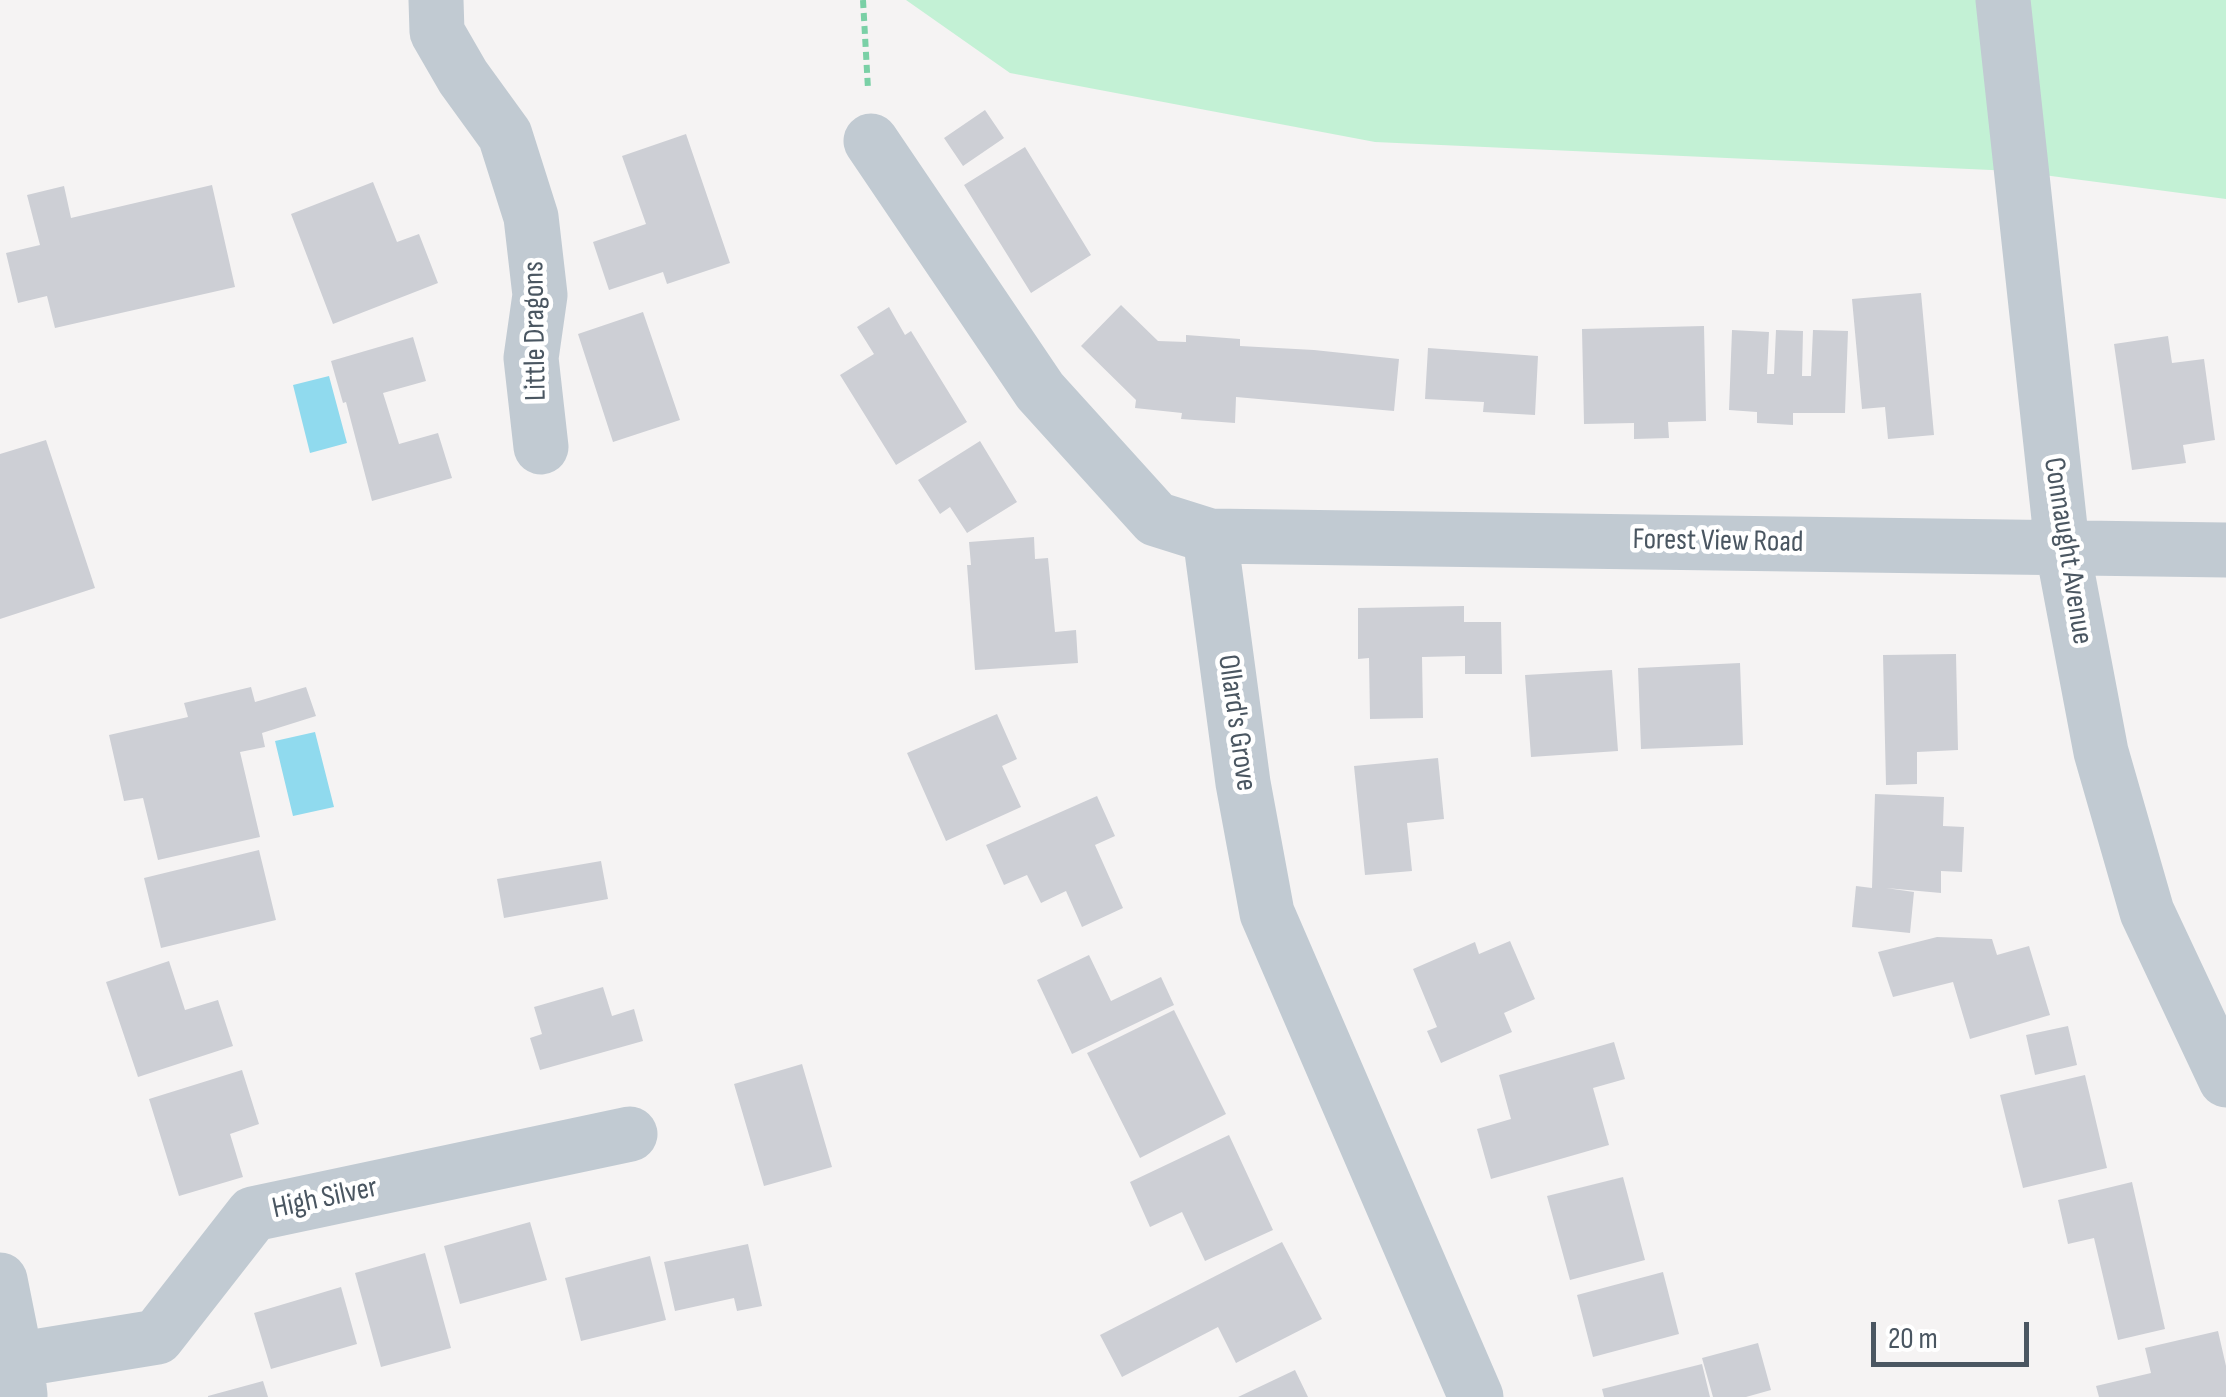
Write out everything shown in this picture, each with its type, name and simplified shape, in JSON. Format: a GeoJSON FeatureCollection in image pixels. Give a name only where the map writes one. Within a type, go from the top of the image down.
{"type":"FeatureCollection","features":[{"type":"Feature","properties":{"kind":"street","name":"Little Dragons"},"geometry":{"type":"LineString","coordinates":[[436,0],[437,32],[463,77],[505,135],[531,217],[540,295],[531,358],[541,447]]}},
{"type":"Feature","properties":{"kind":"street","name":"Connaught Avenue"},"geometry":{"type":"LineString","coordinates":[[2003,0],[2062,546],[2101,752],[2147,912],[2226,1080]]}},
{"type":"Feature","properties":{"kind":"street"},"geometry":{"type":"LineString","coordinates":[[871,142],[1040,391],[1156,519],[1210,536]]}},
{"type":"Feature","properties":{"kind":"street","name":"Forest View Road"},"geometry":{"type":"LineString","coordinates":[[1210,536],[2226,550]]}},
{"type":"Feature","properties":{"kind":"street","name":"Ollard's Grove"},"geometry":{"type":"LineString","coordinates":[[1210,536],[1243,783],[1267,914],[1476,1397]]}},
{"type":"Feature","properties":{"kind":"street","name":"High Silver"},"geometry":{"type":"LineString","coordinates":[[18,1379],[157,1336],[253,1214],[630,1134]]}},
{"type":"Feature","properties":{"kind":"street"},"geometry":{"type":"LineString","coordinates":[[0,1280],[18,1379]]}},
{"type":"Feature","properties":{"kind":"path"},"geometry":{"type":"LineString","coordinates":[[863,0],[871,142]]}},
{"type":"Feature","properties":{"kind":"green space"},"geometry":{"type":"Polygon","coordinates":[[[906,0],[2226,0],[2226,199],[2013,171],[1375,142],[1010,73],[906,0]]]}},
{"type":"Feature","properties":{"kind":"water"},"geometry":{"type":"Polygon","coordinates":[[[329,376],[347,443],[310,453],[293,385],[329,376]]]}},
{"type":"Feature","properties":{"kind":"water"},"geometry":{"type":"Polygon","coordinates":[[[315,732],[334,807],[293,816],[275,741],[315,732]]]}},
{"type":"Feature","properties":{"kind":"building"},"geometry":{"type":"Polygon","coordinates":[[[985,110],[1004,138],[963,166],[944,138],[985,110]]]}},
{"type":"Feature","properties":{"kind":"building"},"geometry":{"type":"Polygon","coordinates":[[[686,134],[730,263],[667,284],[663,272],[609,290],[593,242],[646,224],[622,156],[686,134]]]}},
{"type":"Feature","properties":{"kind":"building"},"geometry":{"type":"Polygon","coordinates":[[[1025,147],[1091,255],[1031,293],[964,185],[1025,147]]]}},
{"type":"Feature","properties":{"kind":"building"},"geometry":{"type":"Polygon","coordinates":[[[373,182],[397,242],[419,234],[438,283],[333,324],[291,214],[373,182]]]}},
{"type":"Feature","properties":{"kind":"building"},"geometry":{"type":"Polygon","coordinates":[[[212,185],[235,287],[55,328],[47,296],[18,303],[6,253],[40,245],[27,195],[64,186],[71,218],[212,185]]]}},
{"type":"Feature","properties":{"kind":"building"},"geometry":{"type":"Polygon","coordinates":[[[1921,293],[1934,435],[1888,439],[1885,407],[1862,409],[1852,299],[1921,293]]]}},
{"type":"Feature","properties":{"kind":"building"},"geometry":{"type":"Polygon","coordinates":[[[1121,305],[1158,341],[1186,342],[1186,335],[1240,339],[1240,346],[1399,359],[1394,411],[1236,397],[1235,423],[1181,419],[1182,413],[1135,408],[1136,400],[1081,346],[1121,305]]]}},
{"type":"Feature","properties":{"kind":"building"},"geometry":{"type":"Polygon","coordinates":[[[889,307],[905,335],[911,331],[967,422],[896,465],[840,375],[874,354],[857,327],[889,307]]]}},
{"type":"Feature","properties":{"kind":"building"},"geometry":{"type":"Polygon","coordinates":[[[643,312],[680,420],[613,442],[578,334],[643,312]]]}},
{"type":"Feature","properties":{"kind":"building"},"geometry":{"type":"Polygon","coordinates":[[[1704,326],[1706,421],[1668,422],[1669,438],[1634,439],[1634,423],[1584,424],[1582,329],[1704,326]]]}},
{"type":"Feature","properties":{"kind":"building"},"geometry":{"type":"Polygon","coordinates":[[[1732,330],[1769,332],[1767,374],[1774,374],[1776,330],[1803,331],[1802,376],[1811,376],[1813,330],[1848,331],[1845,413],[1793,413],[1793,425],[1757,423],[1757,412],[1729,410],[1732,330]]]}},
{"type":"Feature","properties":{"kind":"building"},"geometry":{"type":"Polygon","coordinates":[[[2168,336],[2172,363],[2204,359],[2215,440],[2183,445],[2186,463],[2132,470],[2114,344],[2168,336]]]}},
{"type":"Feature","properties":{"kind":"building"},"geometry":{"type":"Polygon","coordinates":[[[413,337],[426,381],[383,393],[399,444],[438,433],[452,478],[372,501],[331,361],[413,337]]]}},
{"type":"Feature","properties":{"kind":"building"},"geometry":{"type":"Polygon","coordinates":[[[1428,348],[1538,356],[1535,415],[1483,412],[1484,402],[1425,399],[1428,348]]]}},
{"type":"Feature","properties":{"kind":"building"},"geometry":{"type":"Polygon","coordinates":[[[46,440],[95,588],[0,619],[0,454],[46,440]]]}},
{"type":"Feature","properties":{"kind":"building"},"geometry":{"type":"Polygon","coordinates":[[[980,441],[1017,502],[967,533],[950,507],[940,514],[918,480],[980,441]]]}},
{"type":"Feature","properties":{"kind":"building"},"geometry":{"type":"Polygon","coordinates":[[[1034,537],[1035,559],[1048,558],[1055,632],[1076,630],[1078,663],[975,670],[967,565],[971,565],[969,542],[1034,537]]]}},
{"type":"Feature","properties":{"kind":"building"},"geometry":{"type":"Polygon","coordinates":[[[1464,606],[1464,622],[1501,622],[1502,674],[1465,674],[1465,656],[1422,657],[1423,718],[1370,719],[1369,658],[1358,659],[1358,608],[1464,606]]]}},
{"type":"Feature","properties":{"kind":"building"},"geometry":{"type":"Polygon","coordinates":[[[1956,654],[1958,750],[1917,752],[1917,784],[1886,785],[1883,655],[1956,654]]]}},
{"type":"Feature","properties":{"kind":"building"},"geometry":{"type":"Polygon","coordinates":[[[1740,663],[1743,745],[1641,749],[1638,668],[1740,663]]]}},
{"type":"Feature","properties":{"kind":"building"},"geometry":{"type":"Polygon","coordinates":[[[1612,670],[1618,751],[1531,757],[1525,675],[1612,670]]]}},
{"type":"Feature","properties":{"kind":"building"},"geometry":{"type":"Polygon","coordinates":[[[251,687],[255,702],[306,687],[316,716],[262,733],[265,747],[240,752],[260,837],[158,860],[143,798],[124,801],[109,735],[188,717],[184,703],[251,687]]]}},
{"type":"Feature","properties":{"kind":"building"},"geometry":{"type":"Polygon","coordinates":[[[997,714],[1017,759],[1002,766],[1021,807],[946,841],[907,753],[997,714]]]}},
{"type":"Feature","properties":{"kind":"building"},"geometry":{"type":"Polygon","coordinates":[[[1438,758],[1444,819],[1407,823],[1412,871],[1365,875],[1354,766],[1438,758]]]}},
{"type":"Feature","properties":{"kind":"building"},"geometry":{"type":"Polygon","coordinates":[[[1875,794],[1944,797],[1943,826],[1964,827],[1962,872],[1941,871],[1941,893],[1886,888],[1914,892],[1910,933],[1852,927],[1856,886],[1872,888],[1875,794]]]}},
{"type":"Feature","properties":{"kind":"building"},"geometry":{"type":"Polygon","coordinates":[[[1097,796],[1115,836],[1095,845],[1123,908],[1082,927],[1066,891],[1041,903],[1027,875],[1004,885],[986,845],[1097,796]]]}},
{"type":"Feature","properties":{"kind":"building"},"geometry":{"type":"Polygon","coordinates":[[[259,850],[276,920],[161,948],[144,878],[259,850]]]}},
{"type":"Feature","properties":{"kind":"building"},"geometry":{"type":"Polygon","coordinates":[[[601,861],[608,899],[504,918],[497,879],[601,861]]]}},
{"type":"Feature","properties":{"kind":"building"},"geometry":{"type":"Polygon","coordinates":[[[1937,937],[1992,939],[1997,955],[2029,946],[2050,1015],[1970,1039],[1953,982],[1893,997],[1878,952],[1937,937]]]}},
{"type":"Feature","properties":{"kind":"building"},"geometry":{"type":"Polygon","coordinates":[[[1510,941],[1535,999],[1504,1013],[1512,1032],[1441,1063],[1427,1031],[1437,1027],[1413,969],[1475,942],[1479,954],[1510,941]]]}},
{"type":"Feature","properties":{"kind":"building"},"geometry":{"type":"Polygon","coordinates":[[[1089,955],[1111,1001],[1161,977],[1174,1005],[1072,1054],[1037,980],[1089,955]]]}},
{"type":"Feature","properties":{"kind":"building"},"geometry":{"type":"Polygon","coordinates":[[[169,961],[185,1010],[218,1000],[233,1046],[138,1077],[106,982],[169,961]]]}},
{"type":"Feature","properties":{"kind":"building"},"geometry":{"type":"Polygon","coordinates":[[[603,987],[612,1016],[634,1009],[643,1041],[540,1070],[530,1038],[542,1034],[534,1007],[603,987]]]}},
{"type":"Feature","properties":{"kind":"building"},"geometry":{"type":"Polygon","coordinates":[[[1174,1010],[1226,1114],[1140,1158],[1087,1053],[1174,1010]]]}},
{"type":"Feature","properties":{"kind":"building"},"geometry":{"type":"Polygon","coordinates":[[[2068,1026],[2077,1065],[2035,1075],[2026,1035],[2068,1026]]]}},
{"type":"Feature","properties":{"kind":"building"},"geometry":{"type":"Polygon","coordinates":[[[1614,1042],[1625,1079],[1593,1088],[1609,1145],[1491,1179],[1477,1129],[1511,1119],[1499,1075],[1614,1042]]]}},
{"type":"Feature","properties":{"kind":"building"},"geometry":{"type":"Polygon","coordinates":[[[802,1064],[832,1167],[764,1186],[734,1084],[802,1064]]]}},
{"type":"Feature","properties":{"kind":"building"},"geometry":{"type":"Polygon","coordinates":[[[242,1070],[259,1124],[230,1134],[243,1177],[179,1196],[149,1099],[242,1070]]]}},
{"type":"Feature","properties":{"kind":"building"},"geometry":{"type":"Polygon","coordinates":[[[2085,1075],[2107,1168],[2023,1188],[2000,1095],[2085,1075]]]}},
{"type":"Feature","properties":{"kind":"building"},"geometry":{"type":"Polygon","coordinates":[[[1229,1135],[1273,1230],[1205,1261],[1182,1212],[1150,1227],[1130,1182],[1229,1135]]]}},
{"type":"Feature","properties":{"kind":"building"},"geometry":{"type":"Polygon","coordinates":[[[1623,1177],[1645,1260],[1570,1280],[1547,1196],[1623,1177]]]}},
{"type":"Feature","properties":{"kind":"building"},"geometry":{"type":"Polygon","coordinates":[[[2132,1182],[2165,1329],[2118,1340],[2094,1238],[2068,1244],[2058,1200],[2132,1182]]]}},
{"type":"Feature","properties":{"kind":"building"},"geometry":{"type":"Polygon","coordinates":[[[530,1222],[547,1280],[460,1304],[444,1246],[530,1222]]]}},
{"type":"Feature","properties":{"kind":"building"},"geometry":{"type":"Polygon","coordinates":[[[1282,1242],[1322,1319],[1236,1363],[1218,1327],[1122,1377],[1100,1335],[1282,1242]]]}},
{"type":"Feature","properties":{"kind":"building"},"geometry":{"type":"Polygon","coordinates":[[[748,1244],[762,1306],[737,1311],[734,1298],[675,1311],[664,1262],[748,1244]]]}},
{"type":"Feature","properties":{"kind":"building"},"geometry":{"type":"Polygon","coordinates":[[[425,1253],[451,1348],[381,1367],[355,1273],[425,1253]]]}},
{"type":"Feature","properties":{"kind":"building"},"geometry":{"type":"Polygon","coordinates":[[[650,1256],[666,1320],[581,1341],[565,1278],[650,1256]]]}},
{"type":"Feature","properties":{"kind":"building"},"geometry":{"type":"Polygon","coordinates":[[[1663,1272],[1679,1334],[1593,1357],[1577,1295],[1663,1272]]]}},
{"type":"Feature","properties":{"kind":"building"},"geometry":{"type":"Polygon","coordinates":[[[341,1287],[357,1344],[271,1369],[254,1313],[341,1287]]]}},
{"type":"Feature","properties":{"kind":"building"},"geometry":{"type":"Polygon","coordinates":[[[2218,1331],[2226,1366],[2226,1397],[2099,1397],[2096,1386],[2151,1373],[2145,1348],[2218,1331]]]}},
{"type":"Feature","properties":{"kind":"building"},"geometry":{"type":"Polygon","coordinates":[[[1758,1343],[1771,1390],[1746,1397],[1713,1397],[1702,1358],[1758,1343]]]}},
{"type":"Feature","properties":{"kind":"building"},"geometry":{"type":"Polygon","coordinates":[[[1702,1364],[1710,1397],[1604,1397],[1602,1389],[1702,1364]]]}},
{"type":"Feature","properties":{"kind":"building"},"geometry":{"type":"Polygon","coordinates":[[[1295,1370],[1308,1397],[1238,1397],[1295,1370]]]}},
{"type":"Feature","properties":{"kind":"building"},"geometry":{"type":"Polygon","coordinates":[[[263,1381],[268,1397],[208,1397],[208,1396],[263,1381]]]}}]}
